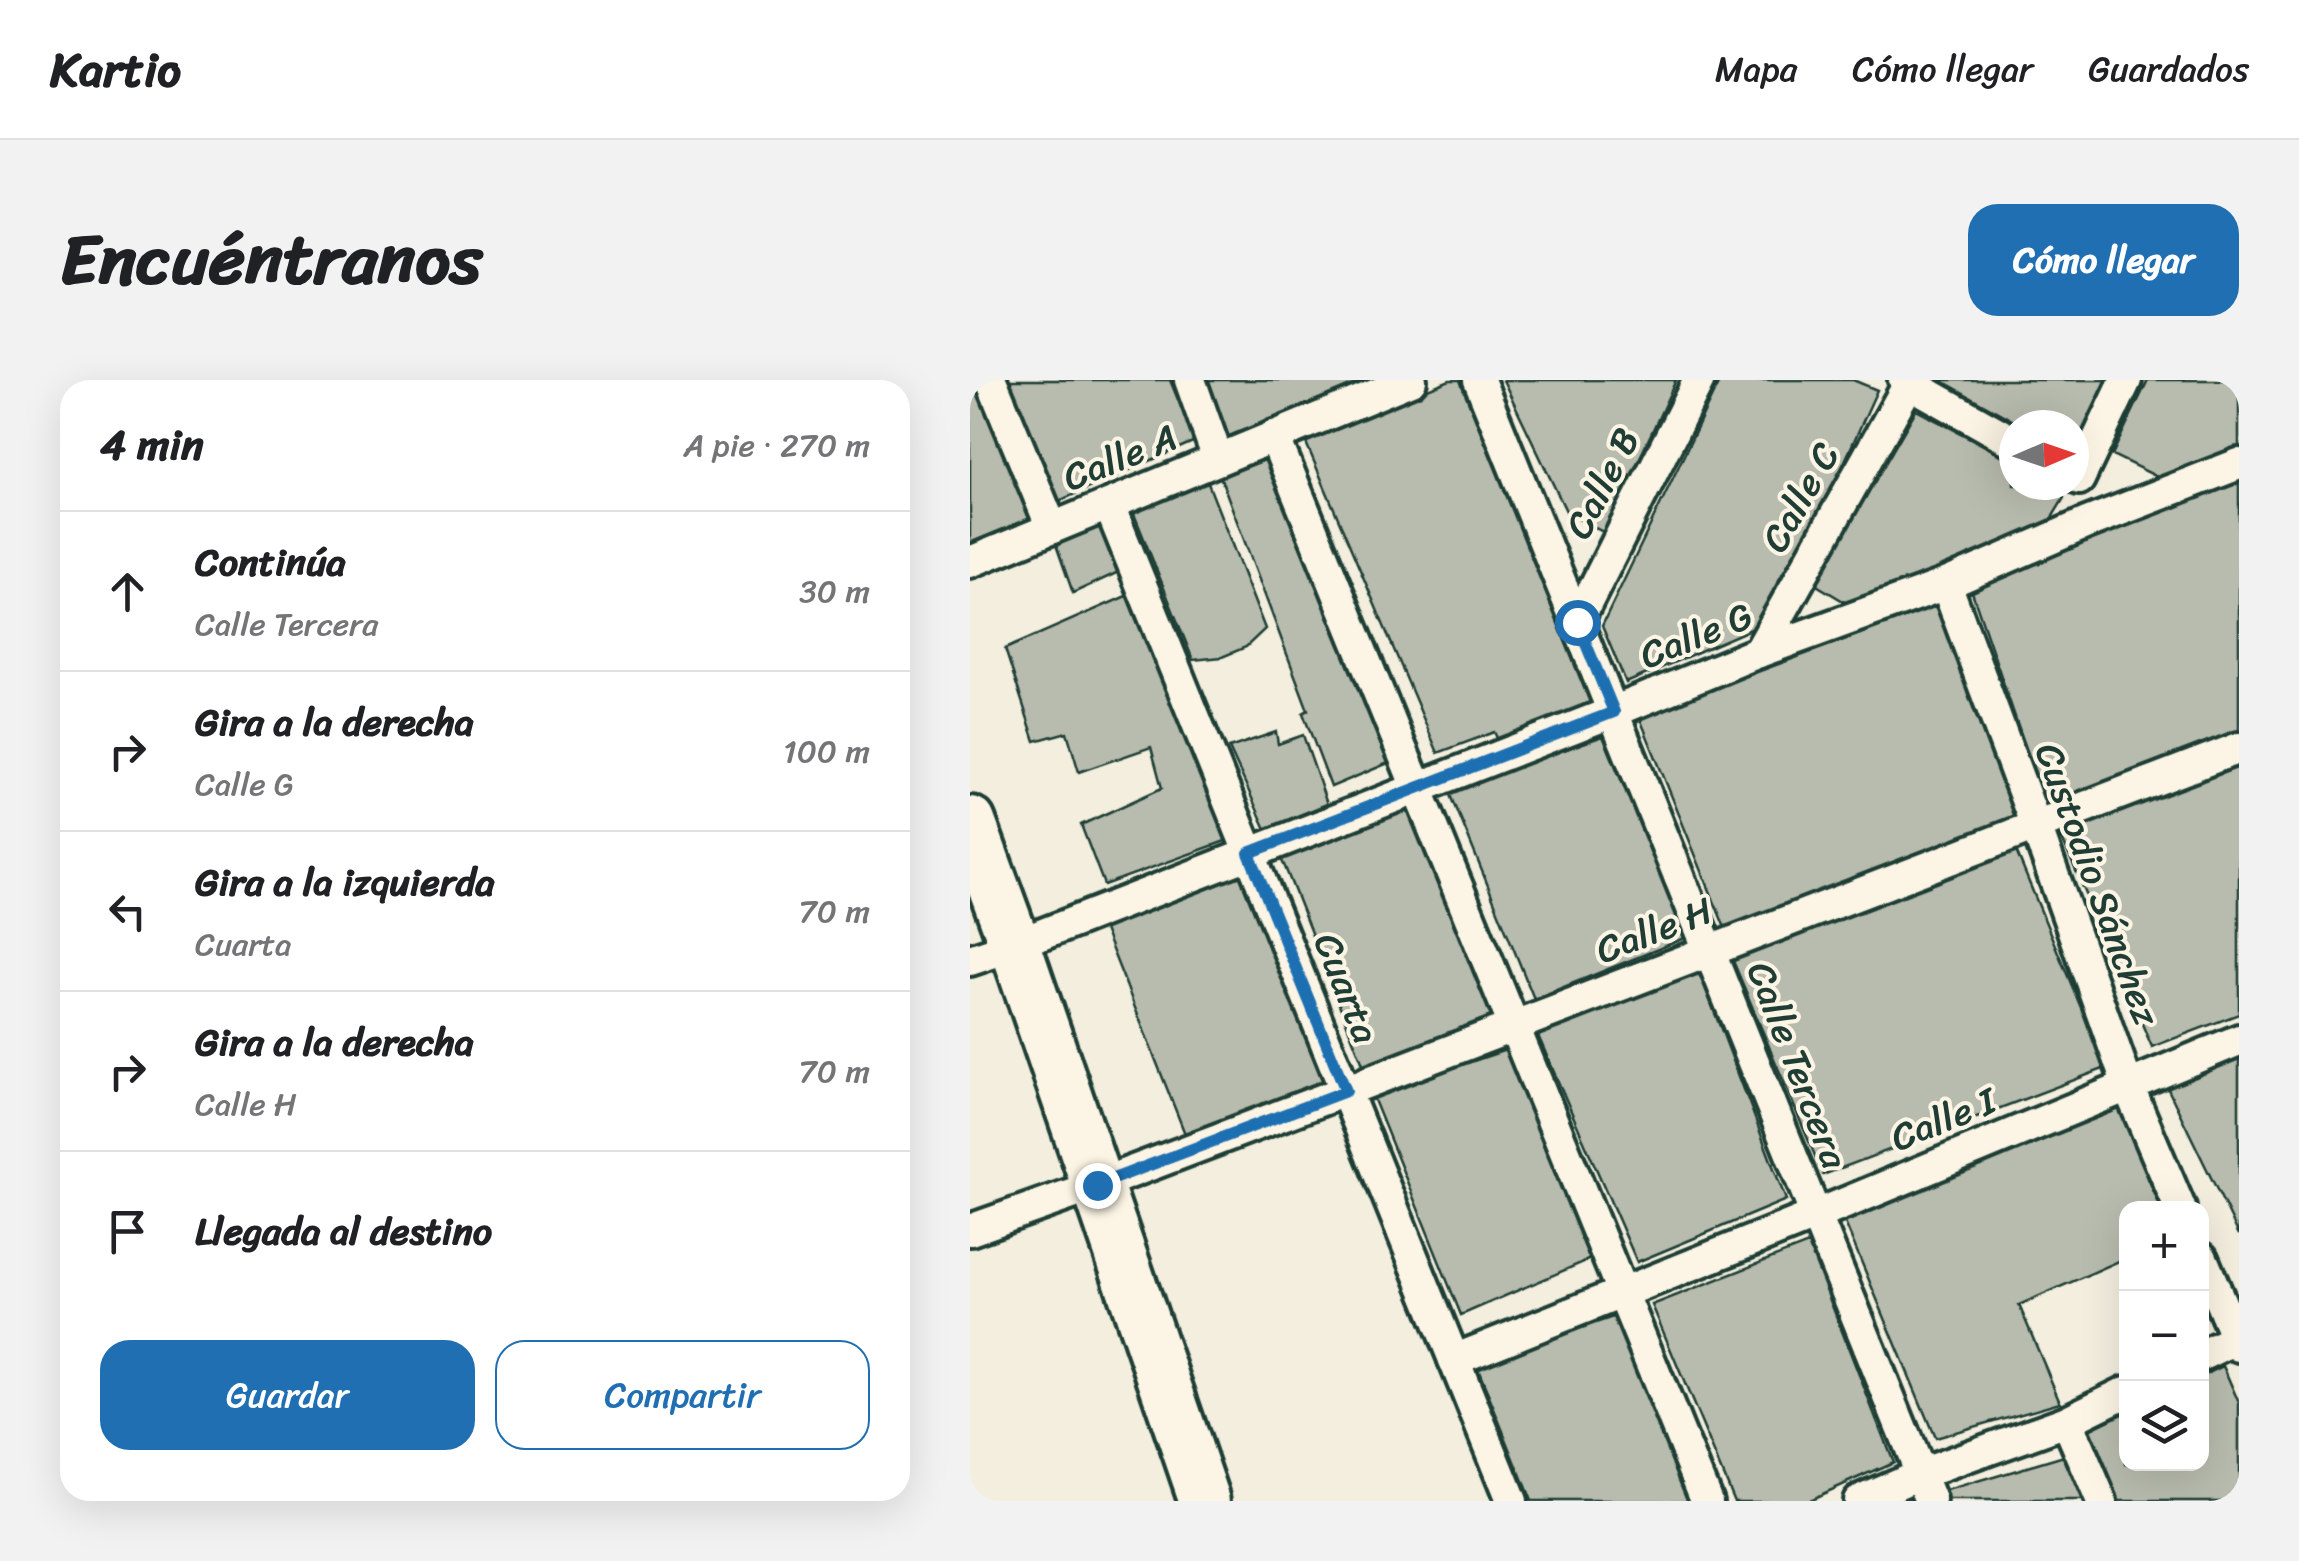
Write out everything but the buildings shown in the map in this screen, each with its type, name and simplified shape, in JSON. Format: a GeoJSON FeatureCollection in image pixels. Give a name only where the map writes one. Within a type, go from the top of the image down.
{"type":"FeatureCollection","features":[{"type":"Feature","properties":{"kind":"highway"},"geometry":{"type":"LineString","coordinates":[[970,822],[993,952],[1097,1185],[1205,1501]]}},
{"type":"Feature","properties":{"kind":"street"},"geometry":{"type":"LineString","coordinates":[[991,380],[1052,528]]}},
{"type":"Feature","properties":{"kind":"street"},"geometry":{"type":"LineString","coordinates":[[1190,380],[1218,460]]}},
{"type":"Feature","properties":{"kind":"street","name":"Calle A"},"geometry":{"type":"LineString","coordinates":[[970,562],[1411,380]]}},
{"type":"Feature","properties":{"kind":"street","name":"Calle Tercera"},"geometry":{"type":"LineString","coordinates":[[1479,380],[1926,1487]]}},
{"type":"Feature","properties":{"kind":"street","name":"Calle B"},"geometry":{"type":"LineString","coordinates":[[1577,622],[1699,380]]}},
{"type":"Feature","properties":{"kind":"street"},"geometry":{"type":"LineString","coordinates":[[2089,453],[2126,380]]}},
{"type":"Feature","properties":{"kind":"street"},"geometry":{"type":"LineString","coordinates":[[1908,381],[1999,433]]}},
{"type":"Feature","properties":{"kind":"street","name":"Calle C"},"geometry":{"type":"LineString","coordinates":[[1759,652],[1908,381]]}},
{"type":"Feature","properties":{"kind":"street"},"geometry":{"type":"LineString","coordinates":[[1274,436],[1706,1501]]}},
{"type":"Feature","properties":{"kind":"street","name":"Calle G"},"geometry":{"type":"LineString","coordinates":[[993,952],[1759,652],[1946,584],[2087,523],[2239,464]]}},
{"type":"Feature","properties":{"kind":"street"},"geometry":{"type":"LineString","coordinates":[[2081,500],[2087,523]]}},
{"type":"Feature","properties":{"kind":"street","name":"Cuarta"},"geometry":{"type":"LineString","coordinates":[[1108,505],[1511,1501]]}},
{"type":"Feature","properties":{"kind":"street","name":"Custodio Sánchez"},"geometry":{"type":"LineString","coordinates":[[1946,584],[2128,1086],[2177,1201]]}},
{"type":"Feature","properties":{"kind":"street","name":"Calle H"},"geometry":{"type":"LineString","coordinates":[[970,1230],[1346,1091],[2239,748]]}},
{"type":"Feature","properties":{"kind":"street","name":"Calle I"},"geometry":{"type":"LineString","coordinates":[[1454,1360],[2239,1040]]}},
{"type":"Feature","properties":{"kind":"street"},"geometry":{"type":"LineString","coordinates":[[2209,1274],[2238,1340],[2209,1352]]}},
{"type":"Feature","properties":{"kind":"street"},"geometry":{"type":"LineString","coordinates":[[1858,1501],[1926,1487],[2119,1395]]}},
{"type":"Feature","properties":{"kind":"street"},"geometry":{"type":"LineString","coordinates":[[2067,1421],[2101,1501]]}},
{"type":"Feature","properties":{"kind":"route"},"geometry":{"type":"LineString","coordinates":[[1097,1185],[1346,1091],[1249,853],[1614,712],[1577,622]]}}]}
